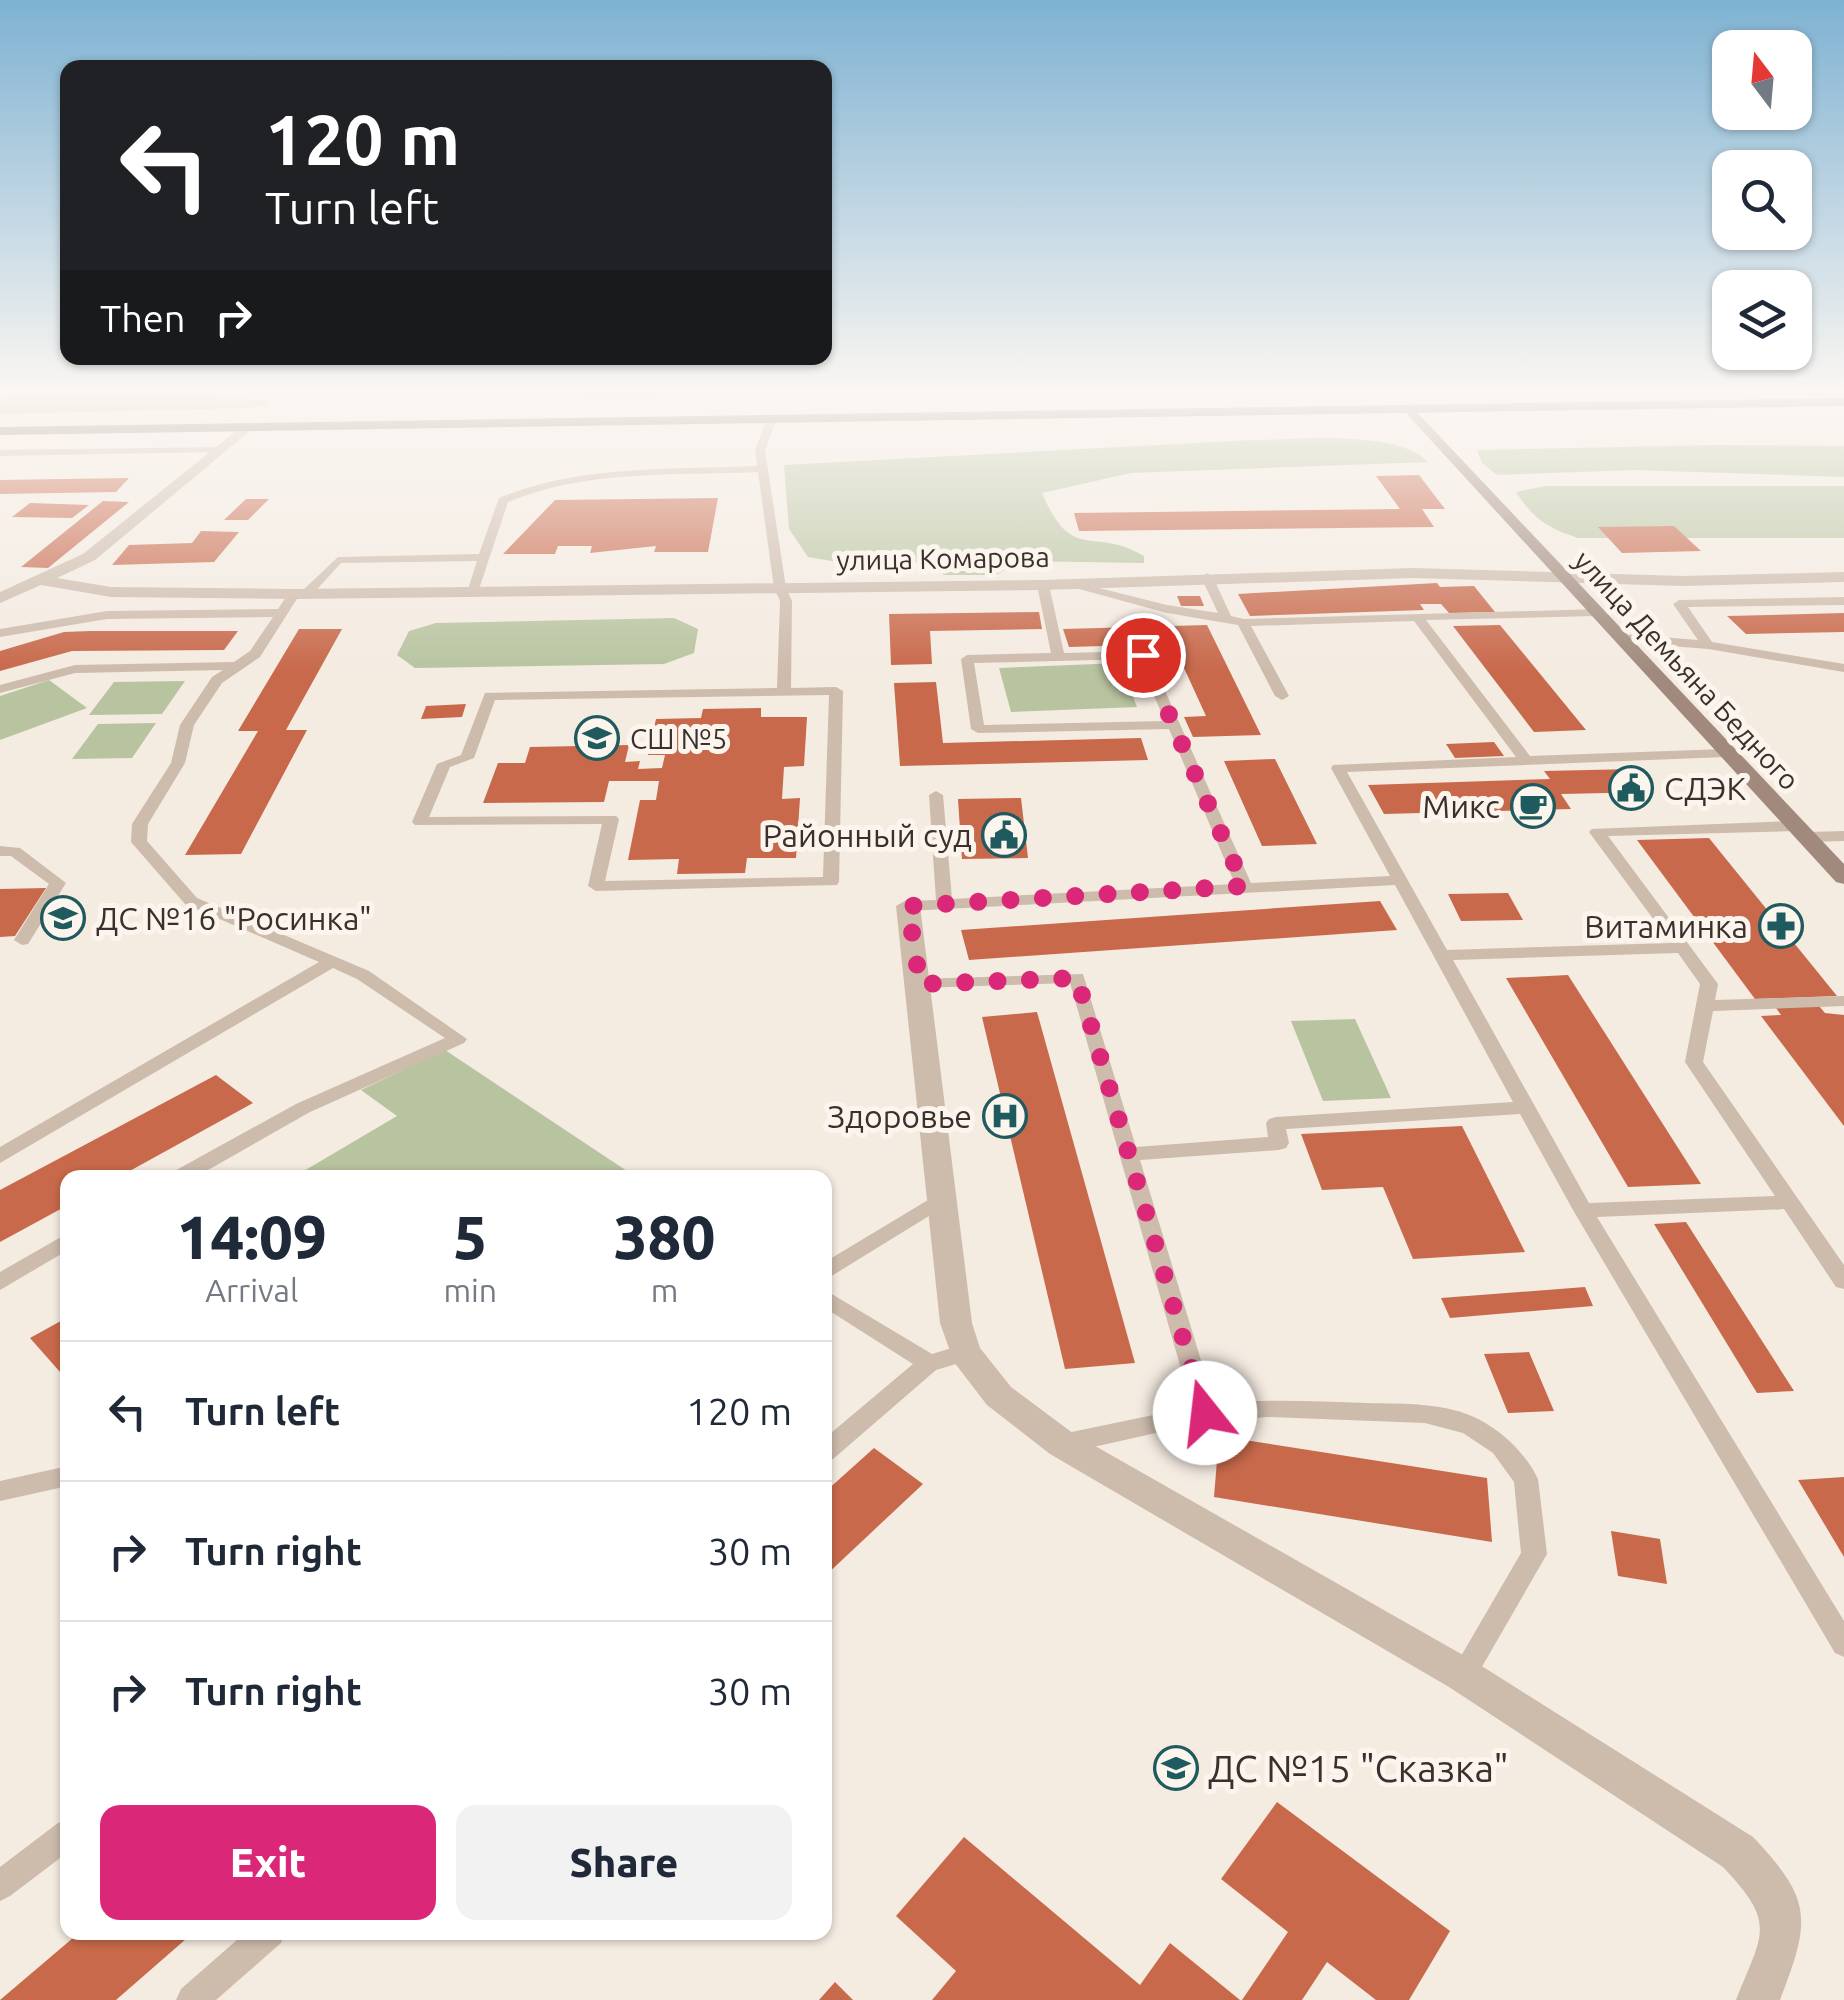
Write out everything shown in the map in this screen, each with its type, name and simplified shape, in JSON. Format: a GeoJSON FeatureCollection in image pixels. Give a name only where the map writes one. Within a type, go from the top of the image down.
{"type":"FeatureCollection","features":[{"type":"Feature","properties":{"kind":"street","name":"улица Комарова"},"geometry":{"type":"LineString","coordinates":[[0,598],[44,582],[102,546],[175,485]]}},
{"type":"Feature","properties":{"kind":"street","name":"улица Демьяна Бедного"},"geometry":{"type":"LineString","coordinates":[[1480,485],[1725,754],[1844,877]]}},
{"type":"Feature","properties":{"kind":"street","name":"улица Комарова"},"geometry":{"type":"LineString","coordinates":[[44,582],[111,592],[300,594],[1042,585],[1413,573],[1683,581],[1844,577]]}},
{"type":"Feature","properties":{"kind":"street"},"geometry":{"type":"LineString","coordinates":[[908,906],[920,984],[956,1323],[966,1353],[999,1396],[1062,1444],[1463,1675],[1738,1852],[1774,1888],[1786,1927],[1758,2000]]}},
{"type":"Feature","properties":{"kind":"lane"},"geometry":{"type":"LineString","coordinates":[[474,592],[502,500],[534,485]]}},
{"type":"Feature","properties":{"kind":"lane"},"geometry":{"type":"LineString","coordinates":[[765,485],[780,588],[786,602],[784,692]]}},
{"type":"Feature","properties":{"kind":"lane"},"geometry":{"type":"LineString","coordinates":[[192,1170],[303,1108],[458,1040],[376,982],[191,901],[174,886],[137,835],[178,763],[187,724],[216,680],[255,654],[282,613],[338,560],[484,557]]}},
{"type":"Feature","properties":{"kind":"lane"},"geometry":{"type":"LineString","coordinates":[[1207,577],[1226,618]]}},
{"type":"Feature","properties":{"kind":"lane"},"geometry":{"type":"LineString","coordinates":[[1066,584],[1244,623],[1596,612]]}},
{"type":"Feature","properties":{"kind":"lane"},"geometry":{"type":"LineString","coordinates":[[1042,585],[1058,657]]}},
{"type":"Feature","properties":{"kind":"lane"},"geometry":{"type":"LineString","coordinates":[[1708,644],[1679,604],[1844,601]]}},
{"type":"Feature","properties":{"kind":"lane"},"geometry":{"type":"LineString","coordinates":[[0,633],[107,615],[282,613]]}},
{"type":"Feature","properties":{"kind":"lane"},"geometry":{"type":"LineString","coordinates":[[1417,617],[1526,761]]}},
{"type":"Feature","properties":{"kind":"lane"},"geometry":{"type":"LineString","coordinates":[[1244,623],[1282,696]]}},
{"type":"Feature","properties":{"kind":"lane"},"geometry":{"type":"LineString","coordinates":[[1620,638],[1708,644],[1844,668]]}},
{"type":"Feature","properties":{"kind":"lane"},"geometry":{"type":"LineString","coordinates":[[1173,724],[978,728],[967,659],[1143,655],[1244,886]]}},
{"type":"Feature","properties":{"kind":"lane"},"geometry":{"type":"LineString","coordinates":[[0,689],[76,669],[239,666]]}},
{"type":"Feature","properties":{"kind":"lane"},"geometry":{"type":"LineString","coordinates":[[836,691],[831,882],[596,886],[611,819],[420,822],[444,764],[467,758],[490,696],[784,692],[836,691]]}},
{"type":"Feature","properties":{"kind":"lane"},"geometry":{"type":"LineString","coordinates":[[1725,754],[1338,768],[1584,1210],[1844,1645]]}},
{"type":"Feature","properties":{"kind":"lane"},"geometry":{"type":"LineString","coordinates":[[936,795],[944,904]]}},
{"type":"Feature","properties":{"kind":"lane"},"geometry":{"type":"LineString","coordinates":[[1844,836],[1801,832],[1597,832],[1710,984],[1694,1062],[1844,1281]]}},
{"type":"Feature","properties":{"kind":"lane"},"geometry":{"type":"LineString","coordinates":[[0,851],[15,851],[58,883],[22,940]]}},
{"type":"Feature","properties":{"kind":"lane"},"geometry":{"type":"LineString","coordinates":[[908,906],[1400,880]]}},
{"type":"Feature","properties":{"kind":"lane"},"geometry":{"type":"LineString","coordinates":[[1442,956],[1683,948]]}},
{"type":"Feature","properties":{"kind":"lane"},"geometry":{"type":"LineString","coordinates":[[0,1156],[334,961]]}},
{"type":"Feature","properties":{"kind":"lane"},"geometry":{"type":"LineString","coordinates":[[920,984],[1077,978],[1205,1413]]}},
{"type":"Feature","properties":{"kind":"lane"},"geometry":{"type":"LineString","coordinates":[[1705,1006],[1844,1001]]}},
{"type":"Feature","properties":{"kind":"lane"},"geometry":{"type":"LineString","coordinates":[[1130,1154],[1278,1143],[1276,1123],[1526,1107]]}},
{"type":"Feature","properties":{"kind":"lane"},"geometry":{"type":"LineString","coordinates":[[832,1268],[943,1198]]}},
{"type":"Feature","properties":{"kind":"lane"},"geometry":{"type":"LineString","coordinates":[[1584,1210],[1790,1202]]}},
{"type":"Feature","properties":{"kind":"lane"},"geometry":{"type":"LineString","coordinates":[[0,1282],[60,1245]]}},
{"type":"Feature","properties":{"kind":"lane"},"geometry":{"type":"LineString","coordinates":[[832,1302],[928,1362]]}},
{"type":"Feature","properties":{"kind":"lane"},"geometry":{"type":"LineString","coordinates":[[832,1446],[928,1362],[966,1353]]}},
{"type":"Feature","properties":{"kind":"lane"},"geometry":{"type":"LineString","coordinates":[[1062,1444],[1205,1413],[1268,1408],[1425,1414],[1470,1425],[1501,1446],[1526,1479],[1534,1554],[1463,1675]]}},
{"type":"Feature","properties":{"kind":"lane"},"geometry":{"type":"LineString","coordinates":[[0,1491],[60,1478]]}},
{"type":"Feature","properties":{"kind":"lane"},"geometry":{"type":"LineString","coordinates":[[0,1886],[60,1839]]}},
{"type":"Feature","properties":{"kind":"lane"},"geometry":{"type":"LineString","coordinates":[[192,2000],[261,1940]]}},
{"type":"Feature","properties":{"kind":"green space"},"geometry":{"type":"Polygon","coordinates":[[[786,485],[1076,485],[1042,493],[1064,529],[1085,540],[1126,547],[1144,556],[1144,563],[1021,561],[996,575],[944,575],[927,562],[862,566],[808,557],[789,529],[786,485]]]}},
{"type":"Feature","properties":{"kind":"green space"},"geometry":{"type":"Polygon","coordinates":[[[1545,486],[1844,486],[1844,538],[1578,538],[1542,521],[1516,492],[1545,486]]]}},
{"type":"Feature","properties":{"kind":"green space"},"geometry":{"type":"Polygon","coordinates":[[[674,618],[698,629],[694,653],[664,664],[415,668],[397,655],[409,631],[436,623],[674,618]]]}},
{"type":"Feature","properties":{"kind":"green space"},"geometry":{"type":"Polygon","coordinates":[[[1120,663],[1137,707],[1011,712],[999,668],[1120,663]]]}},
{"type":"Feature","properties":{"kind":"green space"},"geometry":{"type":"Polygon","coordinates":[[[49,680],[87,708],[0,740],[0,696],[49,680]]]}},
{"type":"Feature","properties":{"kind":"green space"},"geometry":{"type":"Polygon","coordinates":[[[185,681],[162,714],[89,715],[114,682],[185,681]]]}},
{"type":"Feature","properties":{"kind":"green space"},"geometry":{"type":"Polygon","coordinates":[[[156,723],[132,758],[72,759],[98,724],[156,723]]]}},
{"type":"Feature","properties":{"kind":"green space"},"geometry":{"type":"Polygon","coordinates":[[[1355,1019],[1391,1098],[1323,1101],[1291,1021],[1355,1019]]]}},
{"type":"Feature","properties":{"kind":"green space"},"geometry":{"type":"Polygon","coordinates":[[[445,1050],[625,1170],[306,1170],[397,1116],[361,1090],[445,1050]]]}},
{"type":"Feature","properties":{"kind":"building"},"geometry":{"type":"Polygon","coordinates":[[[0,485],[122,485],[116,492],[0,494],[0,485]]]}},
{"type":"Feature","properties":{"kind":"building"},"geometry":{"type":"Polygon","coordinates":[[[1383,485],[1427,485],[1445,509],[1422,509],[1434,527],[1079,531],[1074,513],[1400,509],[1383,485]]]}},
{"type":"Feature","properties":{"kind":"building"},"geometry":{"type":"Polygon","coordinates":[[[718,498],[708,552],[654,552],[656,546],[590,553],[592,546],[558,546],[555,554],[503,554],[555,500],[718,498]]]}},
{"type":"Feature","properties":{"kind":"building"},"geometry":{"type":"Polygon","coordinates":[[[246,499],[269,499],[248,520],[224,520],[246,499]]]}},
{"type":"Feature","properties":{"kind":"building"},"geometry":{"type":"Polygon","coordinates":[[[103,501],[129,502],[48,568],[21,567],[103,501]]]}},
{"type":"Feature","properties":{"kind":"building"},"geometry":{"type":"Polygon","coordinates":[[[30,503],[89,505],[72,518],[12,517],[30,503]]]}},
{"type":"Feature","properties":{"kind":"building"},"geometry":{"type":"Polygon","coordinates":[[[1674,526],[1701,551],[1622,553],[1598,527],[1674,526]]]}},
{"type":"Feature","properties":{"kind":"building"},"geometry":{"type":"Polygon","coordinates":[[[201,531],[239,532],[214,562],[112,565],[129,545],[192,543],[201,531]]]}},
{"type":"Feature","properties":{"kind":"building"},"geometry":{"type":"Polygon","coordinates":[[[1437,583],[1440,587],[1474,586],[1495,612],[1449,613],[1441,604],[1420,604],[1424,610],[1250,616],[1238,594],[1437,583]]]}},
{"type":"Feature","properties":{"kind":"building"},"geometry":{"type":"Polygon","coordinates":[[[1177,596],[1200,596],[1204,606],[1181,606],[1177,596]]]}},
{"type":"Feature","properties":{"kind":"building"},"geometry":{"type":"Polygon","coordinates":[[[1039,612],[1042,629],[930,631],[932,664],[891,665],[889,614],[1039,612]]]}},
{"type":"Feature","properties":{"kind":"building"},"geometry":{"type":"Polygon","coordinates":[[[1844,613],[1844,632],[1746,634],[1727,616],[1844,613]]]}},
{"type":"Feature","properties":{"kind":"building"},"geometry":{"type":"Polygon","coordinates":[[[1207,625],[1261,735],[1193,737],[1184,717],[1206,716],[1173,644],[1069,647],[1063,629],[1207,625]]]}},
{"type":"Feature","properties":{"kind":"building"},"geometry":{"type":"Polygon","coordinates":[[[1500,625],[1586,730],[1534,732],[1453,626],[1500,625]]]}},
{"type":"Feature","properties":{"kind":"building"},"geometry":{"type":"Polygon","coordinates":[[[299,629],[342,629],[286,730],[307,730],[241,854],[185,855],[258,731],[238,731],[299,629]]]}},
{"type":"Feature","properties":{"kind":"building"},"geometry":{"type":"Polygon","coordinates":[[[238,631],[224,650],[72,651],[0,671],[0,651],[64,632],[238,631]]]}},
{"type":"Feature","properties":{"kind":"building"},"geometry":{"type":"Polygon","coordinates":[[[936,682],[943,743],[1141,738],[1148,760],[900,766],[894,683],[936,682]]]}},
{"type":"Feature","properties":{"kind":"building"},"geometry":{"type":"Polygon","coordinates":[[[466,704],[462,717],[421,719],[426,706],[466,704]]]}},
{"type":"Feature","properties":{"kind":"building"},"geometry":{"type":"Polygon","coordinates":[[[761,708],[761,717],[807,717],[804,766],[784,767],[782,799],[800,798],[796,858],[747,858],[745,873],[677,874],[679,859],[628,860],[640,800],[656,800],[659,781],[609,781],[604,802],[483,803],[498,763],[525,763],[530,747],[629,745],[625,762],[640,761],[638,769],[662,768],[665,755],[648,755],[656,719],[701,718],[703,709],[761,708]]]}},
{"type":"Feature","properties":{"kind":"building"},"geometry":{"type":"Polygon","coordinates":[[[1494,742],[1504,756],[1455,758],[1446,744],[1494,742]]]}},
{"type":"Feature","properties":{"kind":"building"},"geometry":{"type":"Polygon","coordinates":[[[1275,759],[1317,844],[1262,846],[1224,761],[1275,759]]]}},
{"type":"Feature","properties":{"kind":"building"},"geometry":{"type":"Polygon","coordinates":[[[1634,769],[1652,792],[1561,794],[1571,809],[1384,814],[1368,785],[1550,779],[1544,771],[1634,769]]]}},
{"type":"Feature","properties":{"kind":"building"},"geometry":{"type":"Polygon","coordinates":[[[1021,798],[1028,858],[962,859],[958,799],[1021,798]]]}},
{"type":"Feature","properties":{"kind":"building"},"geometry":{"type":"Polygon","coordinates":[[[1709,838],[1837,996],[1755,999],[1637,840],[1709,838]]]}},
{"type":"Feature","properties":{"kind":"building"},"geometry":{"type":"Polygon","coordinates":[[[46,888],[15,936],[0,937],[0,889],[46,888]]]}},
{"type":"Feature","properties":{"kind":"building"},"geometry":{"type":"Polygon","coordinates":[[[1508,893],[1523,920],[1461,921],[1448,894],[1508,893]]]}},
{"type":"Feature","properties":{"kind":"building"},"geometry":{"type":"Polygon","coordinates":[[[1380,901],[1397,930],[969,960],[961,930],[1380,901]]]}},
{"type":"Feature","properties":{"kind":"building"},"geometry":{"type":"Polygon","coordinates":[[[1568,975],[1701,1184],[1628,1187],[1506,978],[1568,975]]]}},
{"type":"Feature","properties":{"kind":"building"},"geometry":{"type":"Polygon","coordinates":[[[1819,1006],[1825,1013],[1844,1015],[1844,1126],[1761,1016],[1781,1015],[1776,1008],[1819,1006]]]}},
{"type":"Feature","properties":{"kind":"building"},"geometry":{"type":"Polygon","coordinates":[[[1037,1012],[1135,1363],[1065,1369],[982,1017],[1037,1012]]]}},
{"type":"Feature","properties":{"kind":"building"},"geometry":{"type":"Polygon","coordinates":[[[216,1075],[253,1103],[132,1170],[60,1170],[60,1209],[0,1242],[0,1190],[216,1075]]]}},
{"type":"Feature","properties":{"kind":"building"},"geometry":{"type":"Polygon","coordinates":[[[1462,1126],[1525,1252],[1413,1259],[1383,1187],[1322,1190],[1301,1134],[1462,1126]]]}},
{"type":"Feature","properties":{"kind":"building"},"geometry":{"type":"Polygon","coordinates":[[[1686,1222],[1794,1391],[1757,1393],[1654,1224],[1686,1222]]]}},
{"type":"Feature","properties":{"kind":"building"},"geometry":{"type":"Polygon","coordinates":[[[1585,1287],[1593,1306],[1450,1318],[1441,1298],[1585,1287]]]}},
{"type":"Feature","properties":{"kind":"building"},"geometry":{"type":"Polygon","coordinates":[[[60,1321],[60,1372],[30,1338],[60,1321]]]}},
{"type":"Feature","properties":{"kind":"building"},"geometry":{"type":"Polygon","coordinates":[[[1529,1352],[1554,1411],[1508,1413],[1484,1354],[1529,1352]]]}},
{"type":"Feature","properties":{"kind":"building"},"geometry":{"type":"Polygon","coordinates":[[[1219,1436],[1487,1478],[1492,1542],[1214,1497],[1219,1436]]]}},
{"type":"Feature","properties":{"kind":"building"},"geometry":{"type":"Polygon","coordinates":[[[874,1448],[923,1484],[832,1569],[832,1486],[874,1448]]]}},
{"type":"Feature","properties":{"kind":"building"},"geometry":{"type":"Polygon","coordinates":[[[1844,1477],[1844,1557],[1798,1480],[1844,1477]]]}},
{"type":"Feature","properties":{"kind":"building"},"geometry":{"type":"Polygon","coordinates":[[[1611,1531],[1660,1539],[1667,1584],[1618,1576],[1611,1531]]]}},
{"type":"Feature","properties":{"kind":"building"},"geometry":{"type":"Polygon","coordinates":[[[1277,1802],[1450,1931],[1409,2000],[1376,2000],[1327,1962],[1302,2000],[1242,2000],[1288,1932],[1221,1879],[1277,1802]]]}},
{"type":"Feature","properties":{"kind":"building"},"geometry":{"type":"Polygon","coordinates":[[[964,1837],[1140,1985],[1170,1943],[1240,2000],[932,2000],[956,1971],[896,1916],[964,1837]]]}},
{"type":"Feature","properties":{"kind":"building"},"geometry":{"type":"Polygon","coordinates":[[[71,1940],[185,1940],[116,2000],[0,2000],[71,1940]]]}},
{"type":"Feature","properties":{"kind":"building"},"geometry":{"type":"Polygon","coordinates":[[[835,1982],[853,2000],[819,2000],[835,1982]]]}},
{"type":"Feature","properties":{"kind":"place","name":"СШ №5"},"geometry":{"type":"Point","coordinates":[597,738]}},
{"type":"Feature","properties":{"kind":"place","name":"СДЭК"},"geometry":{"type":"Point","coordinates":[1631,788]}},
{"type":"Feature","properties":{"kind":"place","name":"Микс"},"geometry":{"type":"Point","coordinates":[1533,806]}},
{"type":"Feature","properties":{"kind":"place","name":"Районный суд"},"geometry":{"type":"Point","coordinates":[1004,835]}},
{"type":"Feature","properties":{"kind":"place","name":"ДС №16 \"Росинка\""},"geometry":{"type":"Point","coordinates":[63,918]}},
{"type":"Feature","properties":{"kind":"place","name":"Витаминка"},"geometry":{"type":"Point","coordinates":[1781,926]}},
{"type":"Feature","properties":{"kind":"place","name":"Здоровье"},"geometry":{"type":"Point","coordinates":[1005,1116]}},
{"type":"Feature","properties":{"kind":"place","name":"ДС №15 \"Сказка\""},"geometry":{"type":"Point","coordinates":[1176,1768]}},
{"type":"Feature","properties":{"kind":"route"},"geometry":{"type":"LineString","coordinates":[[1143,655],[1244,886],[908,906],[920,984],[1077,978],[1205,1413]]}}]}
